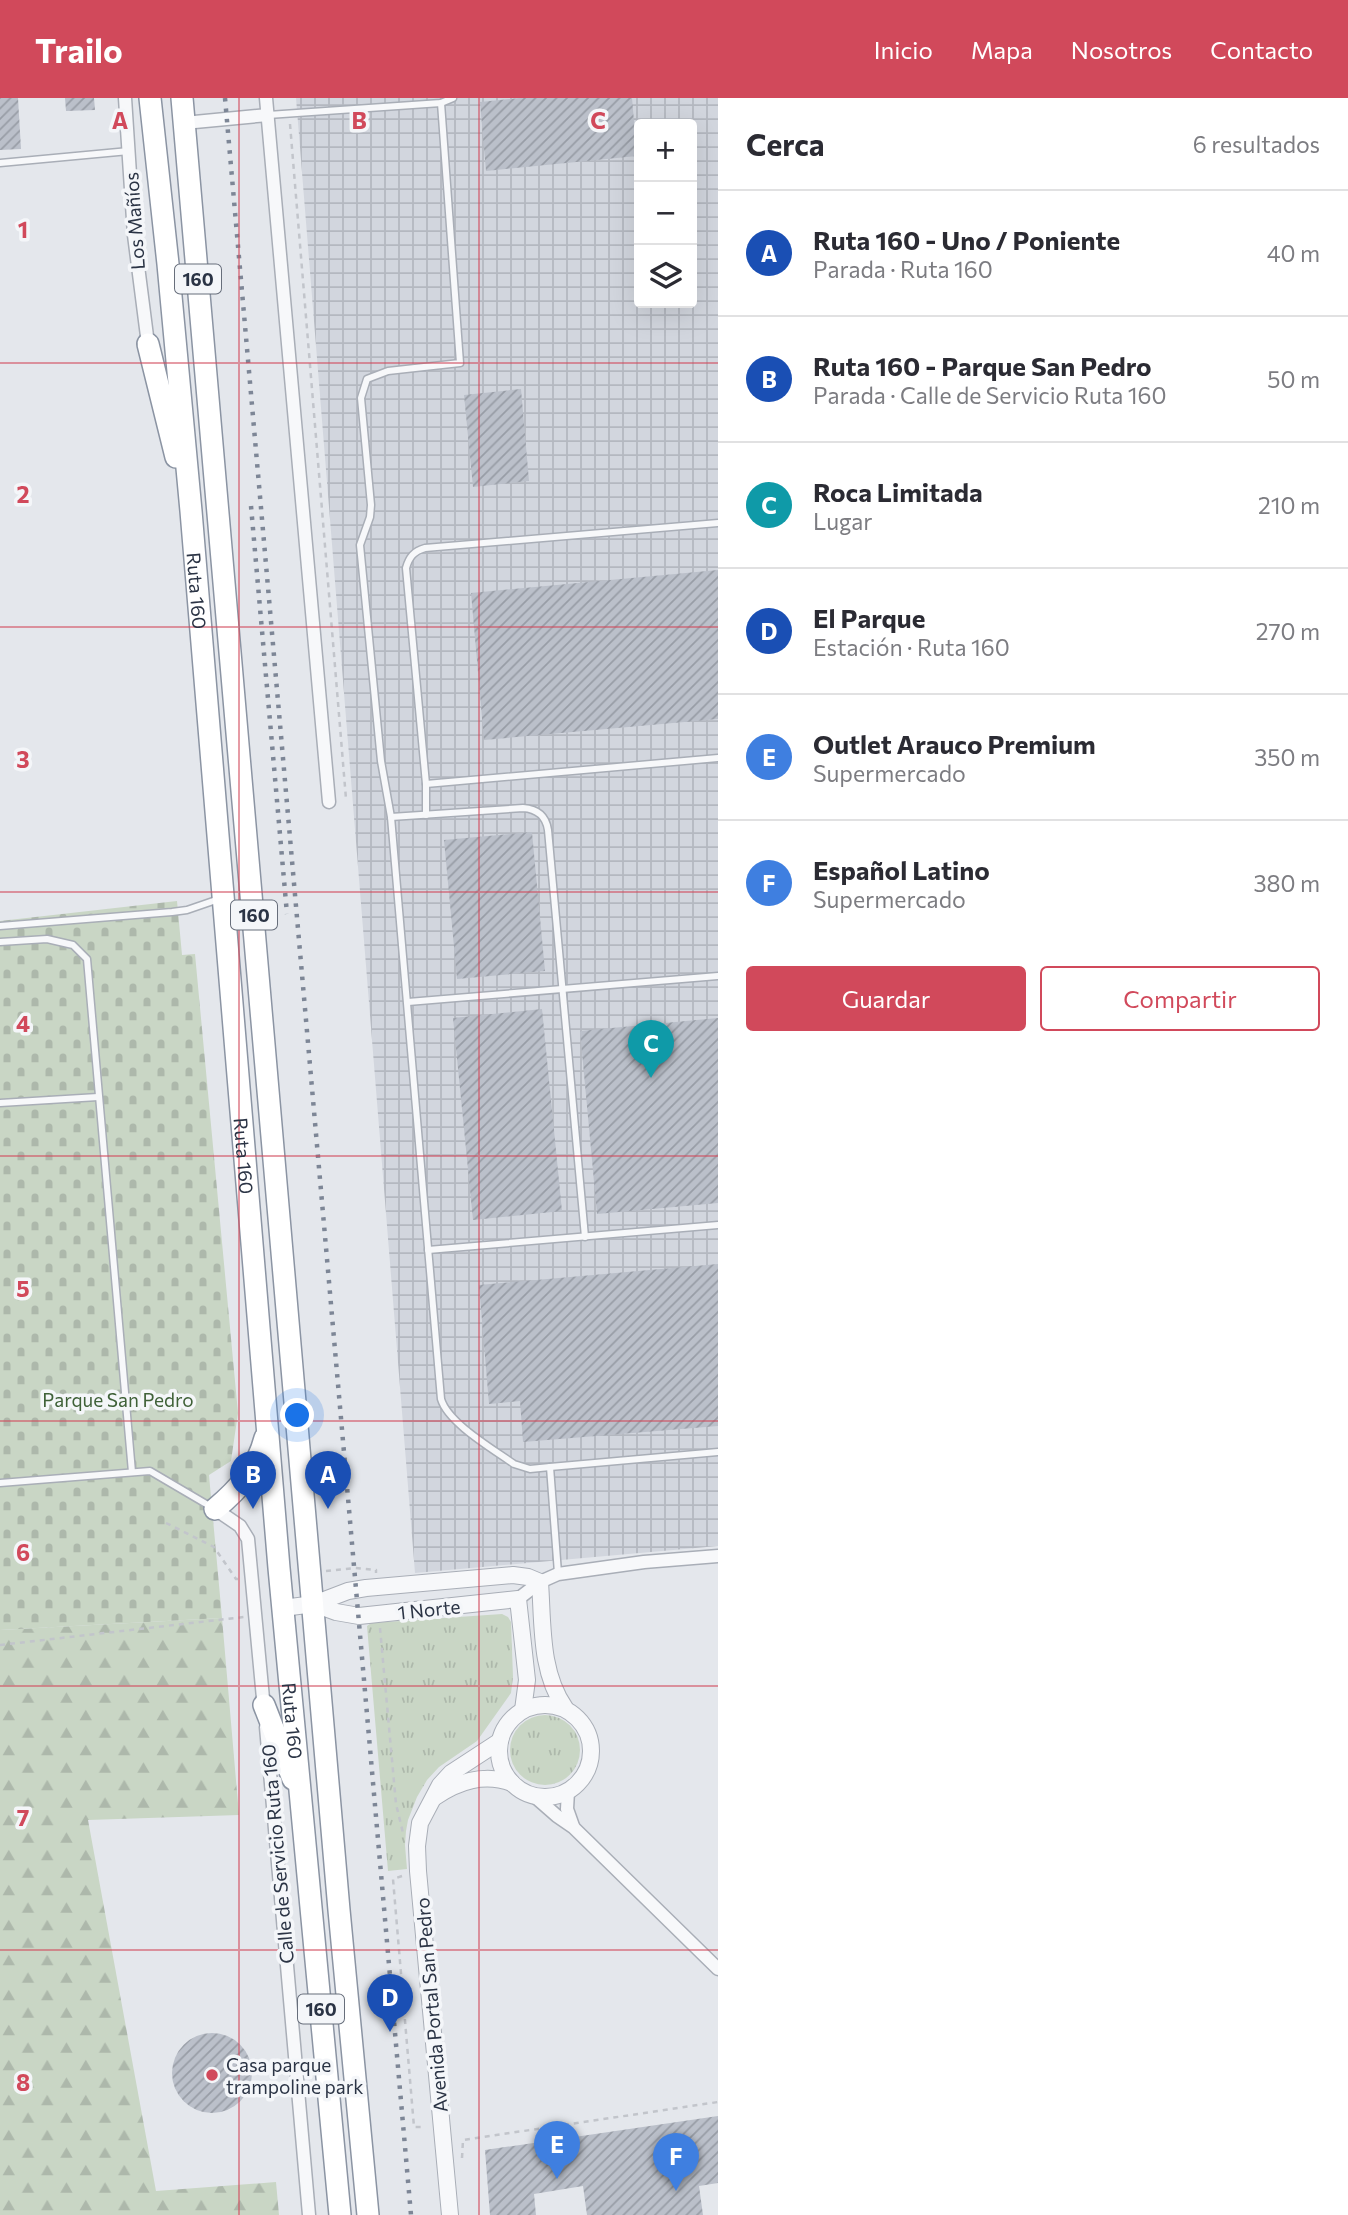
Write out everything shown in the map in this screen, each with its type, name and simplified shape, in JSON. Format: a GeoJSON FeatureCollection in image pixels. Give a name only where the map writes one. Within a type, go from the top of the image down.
{"type":"FeatureCollection","features":[{"type":"Feature","properties":{"kind":"highway","name":"Ruta 160"},"geometry":{"type":"LineString","coordinates":[[150,98],[191,511],[267,1429],[340,2215]]}},
{"type":"Feature","properties":{"kind":"highway"},"geometry":{"type":"LineString","coordinates":[[158,98],[184,123],[170,140],[158,168]]}},
{"type":"Feature","properties":{"kind":"highway","name":"Ruta 160"},"geometry":{"type":"LineString","coordinates":[[182,98],[339,1910],[368,2215]]}},
{"type":"Feature","properties":{"kind":"highway"},"geometry":{"type":"LineString","coordinates":[[148,344],[191,511]]}},
{"type":"Feature","properties":{"kind":"highway"},"geometry":{"type":"LineString","coordinates":[[215,1509],[250,1473],[262,1450],[267,1429]]}},
{"type":"Feature","properties":{"kind":"highway"},"geometry":{"type":"LineString","coordinates":[[264,1706],[302,1804]]}},
{"type":"Feature","properties":{"kind":"street","name":"Los Mañíos"},"geometry":{"type":"LineString","coordinates":[[125,98],[134,235],[148,344]]}},
{"type":"Feature","properties":{"kind":"street"},"geometry":{"type":"LineString","coordinates":[[266,98],[329,802]]}},
{"type":"Feature","properties":{"kind":"street"},"geometry":{"type":"LineString","coordinates":[[184,123],[268,115]]}},
{"type":"Feature","properties":{"kind":"street","name":"Calle de Servicio Ruta 160"},"geometry":{"type":"LineString","coordinates":[[215,1509],[235,1521],[245,1531],[248,1539],[309,2215]]}},
{"type":"Feature","properties":{"kind":"street"},"geometry":{"type":"LineString","coordinates":[[523,1710],[527,1680],[519,1599],[540,1582],[558,1574],[644,1562],[718,1556]]}},
{"type":"Feature","properties":{"kind":"street","name":"1 Norte"},"geometry":{"type":"LineString","coordinates":[[283,1608],[314,1604],[348,1591],[377,1587],[513,1575],[540,1582]]}},
{"type":"Feature","properties":{"kind":"street"},"geometry":{"type":"LineString","coordinates":[[540,1582],[548,1669],[553,1687],[565,1708]]}},
{"type":"Feature","properties":{"kind":"street","name":"1 Norte"},"geometry":{"type":"LineString","coordinates":[[314,1604],[350,1615],[519,1599]]}},
{"type":"Feature","properties":{"kind":"street"},"geometry":{"type":"LineString","coordinates":[[512,1783],[502,1768],[500,1759],[500,1741],[508,1723],[523,1710],[543,1704],[565,1708],[574,1713],[587,1729],[592,1749],[592,1759],[583,1778],[568,1791],[551,1797],[533,1796]]}},
{"type":"Feature","properties":{"kind":"street","name":"Avenida Portal San Pedro"},"geometry":{"type":"LineString","coordinates":[[450,2215],[416,1846],[420,1824],[440,1785],[451,1773],[500,1741]]}},
{"type":"Feature","properties":{"kind":"street"},"geometry":{"type":"LineString","coordinates":[[433,1798],[470,1780],[489,1778],[512,1783],[573,1826],[718,1969]]}},
{"type":"Feature","properties":{"kind":"street"},"geometry":{"type":"LineString","coordinates":[[568,1791],[567,1809],[573,1826]]}},
{"type":"Feature","properties":{"kind":"lane"},"geometry":{"type":"LineString","coordinates":[[268,115],[441,103],[453,98]]}},
{"type":"Feature","properties":{"kind":"lane"},"geometry":{"type":"LineString","coordinates":[[441,103],[460,363],[388,371],[366,379],[361,398],[371,505],[370,517],[360,545],[360,557],[381,761],[391,817],[443,1407],[453,1419],[514,1464],[530,1469],[718,1452]]}},
{"type":"Feature","properties":{"kind":"lane"},"geometry":{"type":"LineString","coordinates":[[0,163],[130,151]]}},
{"type":"Feature","properties":{"kind":"lane"},"geometry":{"type":"LineString","coordinates":[[426,815],[426,784],[407,568],[410,557],[425,548],[718,523]]}},
{"type":"Feature","properties":{"kind":"lane"},"geometry":{"type":"LineString","coordinates":[[426,784],[718,758]]}},
{"type":"Feature","properties":{"kind":"lane"},"geometry":{"type":"LineString","coordinates":[[391,817],[523,808],[542,815],[548,830],[585,1237]]}},
{"type":"Feature","properties":{"kind":"lane"},"geometry":{"type":"LineString","coordinates":[[0,926],[172,912],[224,898]]}},
{"type":"Feature","properties":{"kind":"lane"},"geometry":{"type":"LineString","coordinates":[[0,942],[47,939],[73,945],[88,960],[132,1472]]}},
{"type":"Feature","properties":{"kind":"lane"},"geometry":{"type":"LineString","coordinates":[[408,1002],[718,976]]}},
{"type":"Feature","properties":{"kind":"lane"},"geometry":{"type":"LineString","coordinates":[[0,1103],[98,1097]]}},
{"type":"Feature","properties":{"kind":"lane"},"geometry":{"type":"LineString","coordinates":[[428,1250],[718,1226]]}},
{"type":"Feature","properties":{"kind":"lane"},"geometry":{"type":"LineString","coordinates":[[550,1467],[558,1574]]}},
{"type":"Feature","properties":{"kind":"lane"},"geometry":{"type":"LineString","coordinates":[[0,1482],[150,1471],[215,1509]]}},
{"type":"Feature","properties":{"kind":"path"},"geometry":{"type":"LineString","coordinates":[[289,114],[346,799]]}},
{"type":"Feature","properties":{"kind":"path"},"geometry":{"type":"LineString","coordinates":[[166,1523],[214,1547],[236,1579],[252,1578]]}},
{"type":"Feature","properties":{"kind":"path"},"geometry":{"type":"LineString","coordinates":[[311,1573],[355,1568],[376,1570],[377,1587]]}},
{"type":"Feature","properties":{"kind":"path"},"geometry":{"type":"LineString","coordinates":[[379,1614],[397,1816],[418,1864],[393,1879],[414,2127],[430,2127]]}},
{"type":"Feature","properties":{"kind":"path"},"geometry":{"type":"LineString","coordinates":[[0,1645],[255,1617]]}},
{"type":"Feature","properties":{"kind":"path"},"geometry":{"type":"LineString","coordinates":[[461,2161],[463,2140],[718,2102]]}},
{"type":"Feature","properties":{"kind":"shaded area"},"geometry":{"type":"Polygon","coordinates":[[[296,98],[718,98],[718,1546],[415,1573],[296,98]]]}},
{"type":"Feature","properties":{"kind":"green space","name":"Parque San Pedro"},"geometry":{"type":"Polygon","coordinates":[[[177,901],[182,955],[195,954],[238,1413],[231,1461],[209,1475],[222,1618],[0,1630],[0,921],[177,901]]]}},
{"type":"Feature","properties":{"kind":"green space"},"geometry":{"type":"Polygon","coordinates":[[[502,1614],[511,1622],[511,1693],[477,1741],[439,1767],[427,1780],[408,1820],[405,1845],[407,1869],[388,1871],[367,1626],[371,1623],[502,1614]]]}},
{"type":"Feature","properties":{"kind":"green space"},"geometry":{"type":"Polygon","coordinates":[[[222,1618],[239,1815],[88,1820],[156,2191],[276,2182],[279,2215],[0,2215],[0,1630],[222,1618]]]}},
{"type":"Feature","properties":{"kind":"green space"},"geometry":{"type":"Polygon","coordinates":[[[552,1715],[565,1721],[574,1730],[578,1736],[578,1764],[570,1775],[559,1783],[538,1785],[520,1775],[512,1764],[510,1743],[520,1725],[531,1717],[552,1715]]]}},
{"type":"Feature","properties":{"kind":"building"},"geometry":{"type":"Polygon","coordinates":[[[0,98],[18,98],[21,149],[0,150],[0,98]]]}},
{"type":"Feature","properties":{"kind":"building"},"geometry":{"type":"Polygon","coordinates":[[[65,98],[94,98],[95,110],[66,111],[65,98]]]}},
{"type":"Feature","properties":{"kind":"building"},"geometry":{"type":"Polygon","coordinates":[[[519,98],[632,98],[634,156],[486,171],[480,102],[519,98]]]}},
{"type":"Feature","properties":{"kind":"building"},"geometry":{"type":"Polygon","coordinates":[[[521,389],[529,481],[473,487],[464,395],[521,389]]]}},
{"type":"Feature","properties":{"kind":"building"},"geometry":{"type":"Polygon","coordinates":[[[718,570],[718,719],[484,740],[471,593],[718,570]]]}},
{"type":"Feature","properties":{"kind":"building"},"geometry":{"type":"Polygon","coordinates":[[[532,832],[545,971],[457,979],[444,840],[532,832]]]}},
{"type":"Feature","properties":{"kind":"building"},"geometry":{"type":"Polygon","coordinates":[[[542,1009],[562,1211],[473,1220],[453,1018],[542,1009]]]}},
{"type":"Feature","properties":{"kind":"building"},"geometry":{"type":"Polygon","coordinates":[[[718,1018],[718,1203],[597,1214],[580,1031],[718,1018]]]}},
{"type":"Feature","properties":{"kind":"building"},"geometry":{"type":"Polygon","coordinates":[[[718,1264],[718,1426],[523,1442],[520,1401],[489,1404],[479,1285],[718,1264]]]}},
{"type":"Feature","properties":{"kind":"building","name":"Casa parque trampoline park"},"geometry":{"type":"Polygon","coordinates":[[[204,2033],[220,2033],[241,2044],[252,2065],[252,2081],[241,2102],[220,2113],[204,2113],[190,2107],[178,2095],[172,2081],[172,2065],[178,2051],[190,2039],[204,2033]]]}},
{"type":"Feature","properties":{"kind":"building"},"geometry":{"type":"Polygon","coordinates":[[[718,2116],[718,2183],[699,2186],[703,2215],[587,2215],[583,2186],[534,2194],[536,2215],[490,2215],[485,2150],[718,2116]]]}},
{"type":"Feature","properties":{"kind":"railway"},"geometry":{"type":"LineString","coordinates":[[225,98],[411,2215]]}},
{"type":"Feature","properties":{"kind":"railway"},"geometry":{"type":"LineString","coordinates":[[251,506],[287,914]]}},
{"type":"Feature","properties":{"kind":"place","name":"Roca Limitada"},"geometry":{"type":"Point","coordinates":[651,1078]}},
{"type":"Feature","properties":{"kind":"place","name":"Ruta 160 - Parque San Pedro"},"geometry":{"type":"Point","coordinates":[253,1509]}},
{"type":"Feature","properties":{"kind":"place","name":"Ruta 160 - Uno / Poniente"},"geometry":{"type":"Point","coordinates":[328,1509]}},
{"type":"Feature","properties":{"kind":"place","name":"El Parque"},"geometry":{"type":"Point","coordinates":[390,2032]}},
{"type":"Feature","properties":{"kind":"place","name":"Casa parque trampoline park"},"geometry":{"type":"Point","coordinates":[212,2075]}},
{"type":"Feature","properties":{"kind":"place","name":"Outlet Arauco Premium"},"geometry":{"type":"Point","coordinates":[557,2179]}},
{"type":"Feature","properties":{"kind":"place","name":"Español Latino"},"geometry":{"type":"Point","coordinates":[676,2191]}}]}
